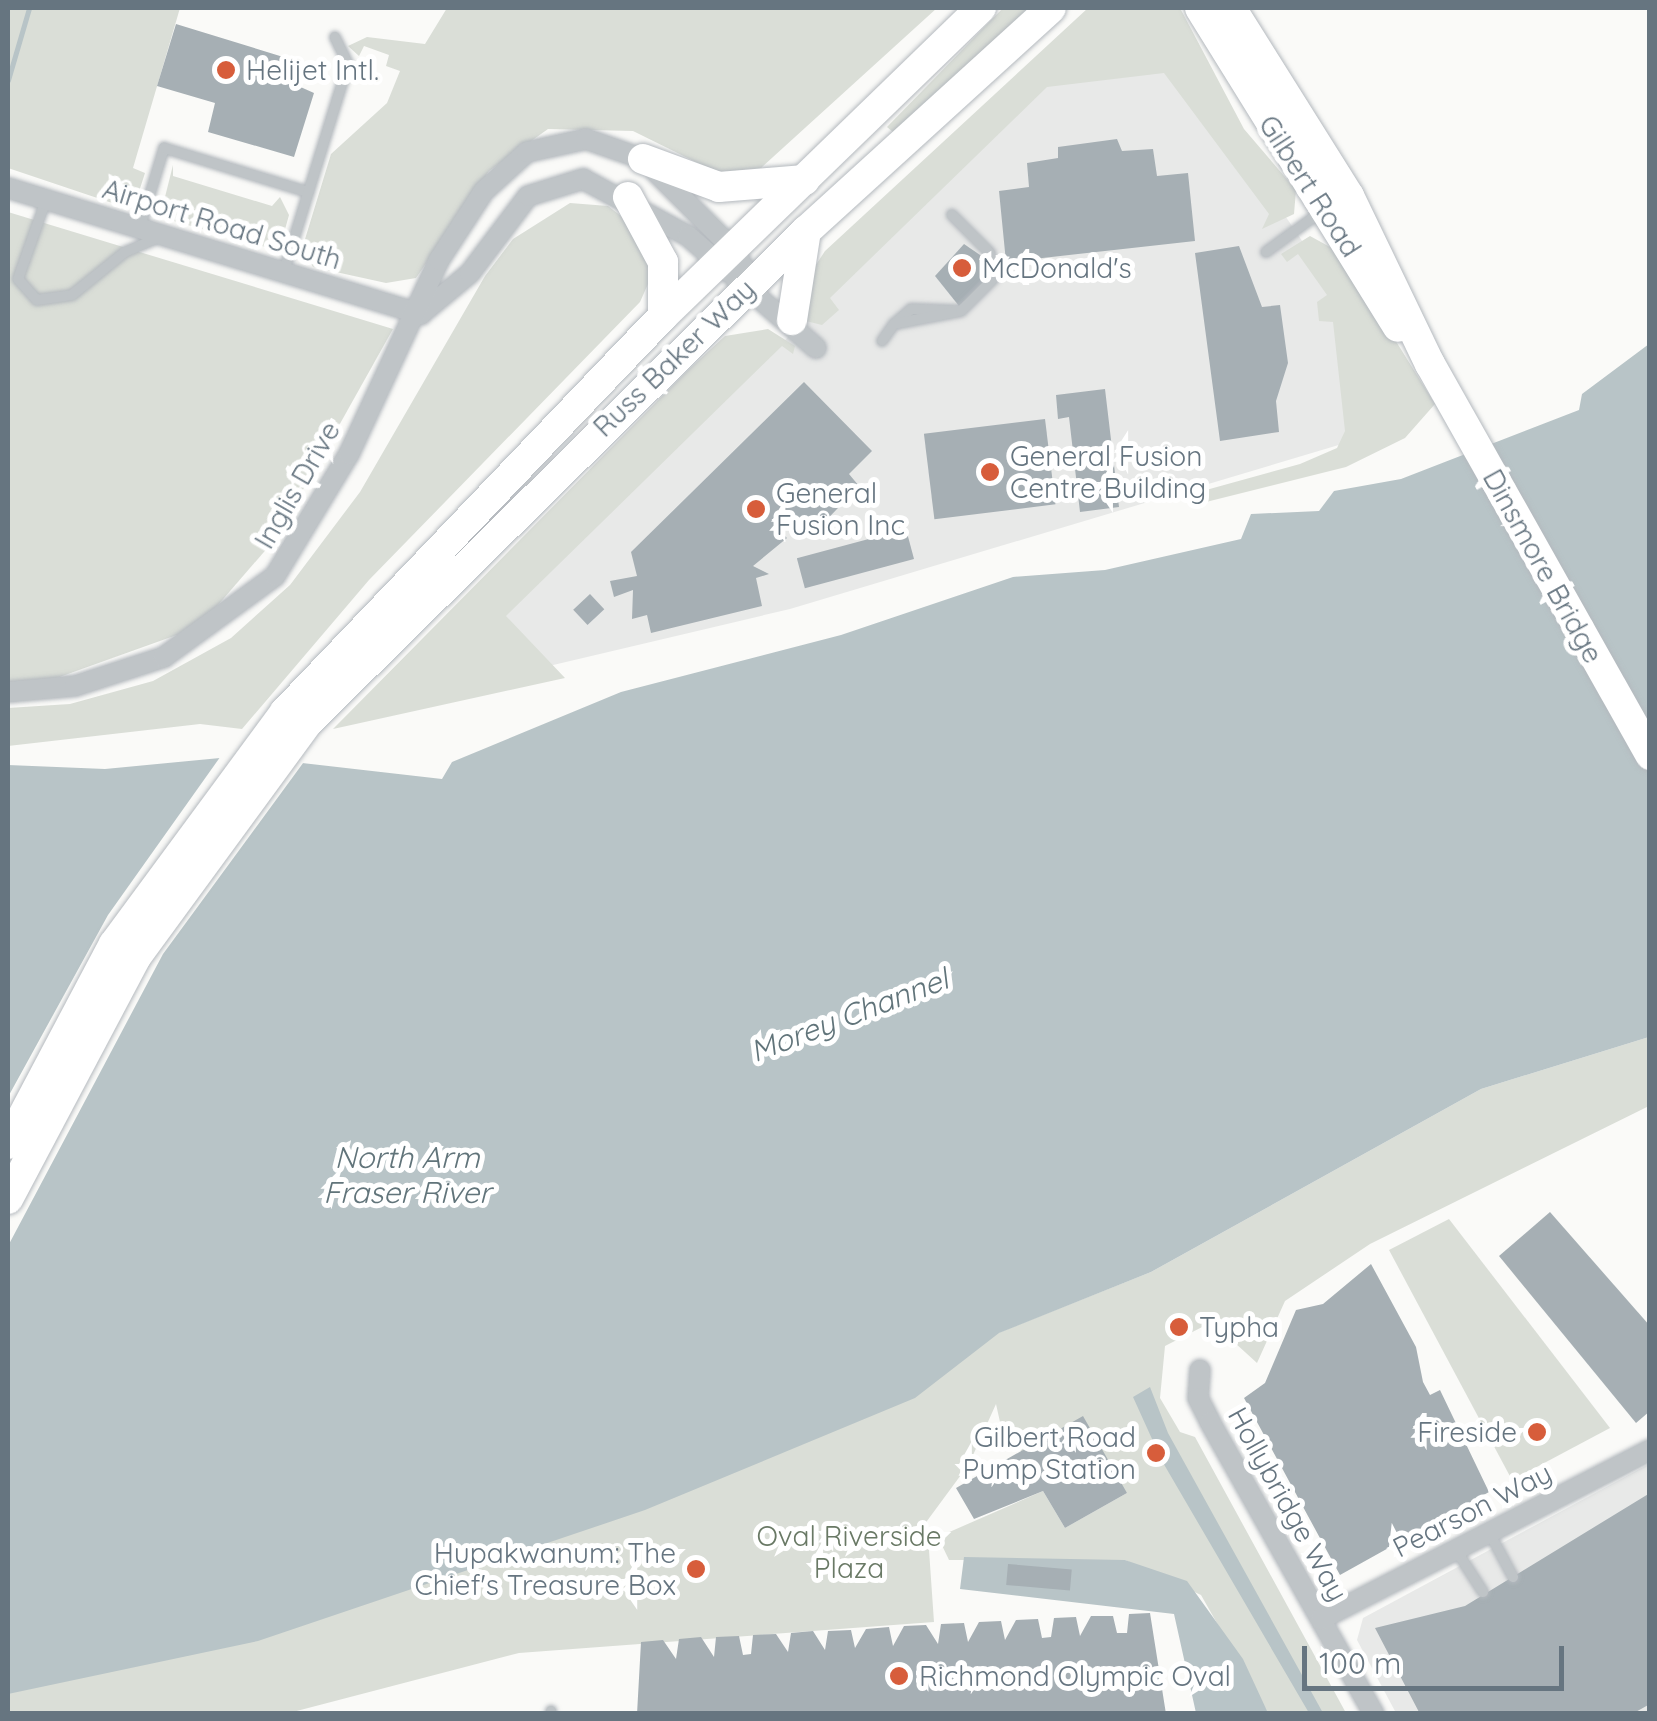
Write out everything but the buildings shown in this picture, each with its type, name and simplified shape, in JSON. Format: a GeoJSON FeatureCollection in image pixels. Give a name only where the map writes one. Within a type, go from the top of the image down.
{"type":"FeatureCollection","features":[{"type":"Feature","properties":{"kind":"main road","name":"Russ Baker Way"},"geometry":{"type":"LineString","coordinates":[[297,717],[663,316],[727,260],[981,8]]}},
{"type":"Feature","properties":{"kind":"main road","name":"Russ Baker Way"},"geometry":{"type":"LineString","coordinates":[[297,717],[806,231],[1051,8]]}},
{"type":"Feature","properties":{"kind":"main road","name":"Gilbert Road"},"geometry":{"type":"LineString","coordinates":[[1200,8],[1323,211],[1432,368]]}},
{"type":"Feature","properties":{"kind":"main road","name":"Gilbert Road"},"geometry":{"type":"LineString","coordinates":[[1231,8],[1394,276],[1432,368]]}},
{"type":"Feature","properties":{"kind":"main road"},"geometry":{"type":"LineString","coordinates":[[1247,8],[1256,48]]}},
{"type":"Feature","properties":{"kind":"main road"},"geometry":{"type":"LineString","coordinates":[[642,158],[719,188],[805,180]]}},
{"type":"Feature","properties":{"kind":"main road"},"geometry":{"type":"LineString","coordinates":[[628,197],[663,262],[663,316]]}},
{"type":"Feature","properties":{"kind":"main road"},"geometry":{"type":"LineString","coordinates":[[792,320],[806,231]]}},
{"type":"Feature","properties":{"kind":"main road","name":"Dinsmore Bridge"},"geometry":{"type":"LineString","coordinates":[[1432,368],[1650,755]]}},
{"type":"Feature","properties":{"kind":"main road"},"geometry":{"type":"LineString","coordinates":[[8,1144],[114,944],[297,717]]}},
{"type":"Feature","properties":{"kind":"main road"},"geometry":{"type":"LineString","coordinates":[[8,1199],[136,957],[297,717]]}},
{"type":"Feature","properties":{"kind":"street","name":"Inglis Drive"},"geometry":{"type":"LineString","coordinates":[[8,692],[133,670],[254,598],[312,525],[421,314],[470,208],[528,152],[586,139],[642,158],[727,260],[752,284]]}},
{"type":"Feature","properties":{"kind":"street","name":"Inglis Drive"},"geometry":{"type":"LineString","coordinates":[[421,314],[470,274],[508,217],[544,185],[583,179],[628,197],[727,260]]}},
{"type":"Feature","properties":{"kind":"street","name":"Airport Road South"},"geometry":{"type":"LineString","coordinates":[[8,188],[421,314]]}},
{"type":"Feature","properties":{"kind":"street"},"geometry":{"type":"LineString","coordinates":[[752,284],[816,348]]}},
{"type":"Feature","properties":{"kind":"street","name":"Hollybridge Way"},"geometry":{"type":"LineString","coordinates":[[1200,1370],[1204,1410],[1374,1714]]}},
{"type":"Feature","properties":{"kind":"street","name":"Pearson Way"},"geometry":{"type":"LineString","coordinates":[[1321,1619],[1650,1450]]}},
{"type":"Feature","properties":{"kind":"lane"},"geometry":{"type":"LineString","coordinates":[[284,272],[348,64],[335,37]]}},
{"type":"Feature","properties":{"kind":"lane"},"geometry":{"type":"LineString","coordinates":[[139,228],[164,148],[308,192]]}},
{"type":"Feature","properties":{"kind":"lane"},"geometry":{"type":"LineString","coordinates":[[46,199],[18,278],[37,300],[72,295],[125,252],[165,236]]}},
{"type":"Feature","properties":{"kind":"lane"},"geometry":{"type":"LineString","coordinates":[[1266,252],[1323,211]]}},
{"type":"Feature","properties":{"kind":"lane"},"geometry":{"type":"LineString","coordinates":[[882,341],[911,309],[961,311],[992,279],[992,258],[952,215]]}},
{"type":"Feature","properties":{"kind":"lane"},"geometry":{"type":"LineString","coordinates":[[1489,1532],[1513,1577]]}},
{"type":"Feature","properties":{"kind":"lane"},"geometry":{"type":"LineString","coordinates":[[1456,1549],[1483,1592]]}},
{"type":"Feature","properties":{"kind":"shaded area"},"geometry":{"type":"Polygon","coordinates":[[[1179,59],[1338,294],[1352,441],[790,609],[532,670],[493,627],[1063,67],[1179,59]]]}},
{"type":"Feature","properties":{"kind":"shaded area"},"geometry":{"type":"Polygon","coordinates":[[[1649,1464],[1649,1713],[1396,1713],[1357,1640],[1363,1618],[1649,1464]]]}},
{"type":"Feature","properties":{"kind":"green space"},"geometry":{"type":"Polygon","coordinates":[[[8,8],[180,8],[133,168],[145,173],[133,210],[8,168],[8,8]]]}},
{"type":"Feature","properties":{"kind":"green space"},"geometry":{"type":"Polygon","coordinates":[[[447,8],[937,8],[761,168],[718,173],[633,131],[548,129],[489,171],[416,278],[386,283],[313,267],[302,249],[331,154],[387,103],[400,71],[386,66],[389,55],[364,46],[359,56],[348,46],[367,37],[425,44],[447,8]]]}},
{"type":"Feature","properties":{"kind":"green space"},"geometry":{"type":"Polygon","coordinates":[[[1003,8],[1029,8],[894,133],[887,127],[1003,8]]]}},
{"type":"Feature","properties":{"kind":"green space"},"geometry":{"type":"Polygon","coordinates":[[[1088,8],[1180,8],[1244,129],[1296,190],[1294,214],[1262,229],[1269,214],[1164,73],[1047,87],[830,298],[839,310],[822,325],[806,321],[810,274],[825,251],[1088,8]]]}},
{"type":"Feature","properties":{"kind":"green space"},"geometry":{"type":"Polygon","coordinates":[[[173,165],[173,176],[272,206],[280,197],[289,215],[279,251],[160,217],[173,165]]]}},
{"type":"Feature","properties":{"kind":"green space"},"geometry":{"type":"Polygon","coordinates":[[[570,203],[608,206],[634,226],[652,275],[640,302],[369,580],[242,729],[200,724],[8,746],[8,708],[70,704],[153,681],[231,638],[290,585],[360,492],[485,276],[513,239],[570,203]]]}},
{"type":"Feature","properties":{"kind":"green space"},"geometry":{"type":"Polygon","coordinates":[[[8,212],[393,329],[276,538],[199,627],[40,684],[8,682],[8,212]]]}},
{"type":"Feature","properties":{"kind":"green space"},"geometry":{"type":"Polygon","coordinates":[[[1310,236],[1341,253],[1435,404],[1405,438],[1346,467],[1194,505],[1188,495],[1300,464],[1337,448],[1345,431],[1333,322],[1319,321],[1317,302],[1327,295],[1298,254],[1287,262],[1281,254],[1310,236]]]}},
{"type":"Feature","properties":{"kind":"green space"},"geometry":{"type":"Polygon","coordinates":[[[768,329],[795,346],[793,354],[782,346],[506,616],[565,678],[333,729],[725,336],[768,329]]]}},
{"type":"Feature","properties":{"kind":"green space","name":"Oval Riverside Plaza"},"geometry":{"type":"Polygon","coordinates":[[[1649,1037],[1649,1106],[1370,1244],[1285,1301],[1257,1363],[1212,1322],[1165,1346],[1160,1398],[1180,1432],[1195,1437],[1346,1713],[1268,1713],[1201,1595],[1125,1560],[949,1560],[938,1537],[1043,1491],[1065,1528],[1127,1493],[1021,1451],[1002,1431],[996,1404],[969,1464],[927,1521],[934,1622],[519,1653],[289,1713],[8,1714],[8,1610],[998,1333],[1151,1272],[1481,1089],[1649,1037]]]}},
{"type":"Feature","properties":{"kind":"green space"},"geometry":{"type":"Polygon","coordinates":[[[1449,1219],[1610,1428],[1512,1480],[1389,1250],[1449,1219]]]}},
{"type":"Feature","properties":{"kind":"water","name":"North Arm Fraser River"},"geometry":{"type":"Polygon","coordinates":[[[1649,344],[1649,1037],[1481,1089],[1151,1272],[999,1333],[915,1398],[645,1510],[258,1641],[8,1694],[8,765],[105,769],[241,756],[442,779],[452,762],[621,692],[841,635],[1013,577],[1105,570],[1241,539],[1251,514],[1319,511],[1334,491],[1401,479],[1579,410],[1582,394],[1649,344]]]}},
{"type":"Feature","properties":{"kind":"water"},"geometry":{"type":"Polygon","coordinates":[[[1150,1387],[1168,1433],[1323,1713],[1309,1713],[1162,1461],[1133,1397],[1150,1387]]]}},
{"type":"Feature","properties":{"kind":"water"},"geometry":{"type":"Polygon","coordinates":[[[964,1557],[1125,1560],[1187,1581],[1243,1659],[1268,1713],[1196,1713],[1174,1614],[960,1589],[964,1557]]]}},
{"type":"Feature","properties":{"kind":"pier"},"geometry":{"type":"Polygon","coordinates":[[[223,753],[306,759],[163,954],[8,1246],[8,1097],[108,915],[223,753]]]}},
{"type":"Feature","properties":{"kind":"waterway"},"geometry":{"type":"LineString","coordinates":[[8,80],[29,8]]}},
{"type":"Feature","properties":{"kind":"place","name":"Helijet Intl."},"geometry":{"type":"Point","coordinates":[226,70]}},
{"type":"Feature","properties":{"kind":"place","name":"McDonald's"},"geometry":{"type":"Point","coordinates":[962,268]}},
{"type":"Feature","properties":{"kind":"place","name":"General Fusion Centre Building"},"geometry":{"type":"Point","coordinates":[990,472]}},
{"type":"Feature","properties":{"kind":"place","name":"General Fusion Inc"},"geometry":{"type":"Point","coordinates":[756,509]}},
{"type":"Feature","properties":{"kind":"place","name":"Typha"},"geometry":{"type":"Point","coordinates":[1179,1327]}},
{"type":"Feature","properties":{"kind":"place","name":"Fireside"},"geometry":{"type":"Point","coordinates":[1537,1432]}},
{"type":"Feature","properties":{"kind":"place","name":"Gilbert Road Pump Station"},"geometry":{"type":"Point","coordinates":[1156,1453]}},
{"type":"Feature","properties":{"kind":"place","name":"Hupakwanum: The Chief's Treasure Box"},"geometry":{"type":"Point","coordinates":[696,1569]}},
{"type":"Feature","properties":{"kind":"place","name":"Richmond Olympic Oval"},"geometry":{"type":"Point","coordinates":[899,1676]}},
{"type":"Feature","properties":{"kind":"water label","name":"Morey Channel"},"geometry":{"type":"Point","coordinates":[849,1015]}}]}
